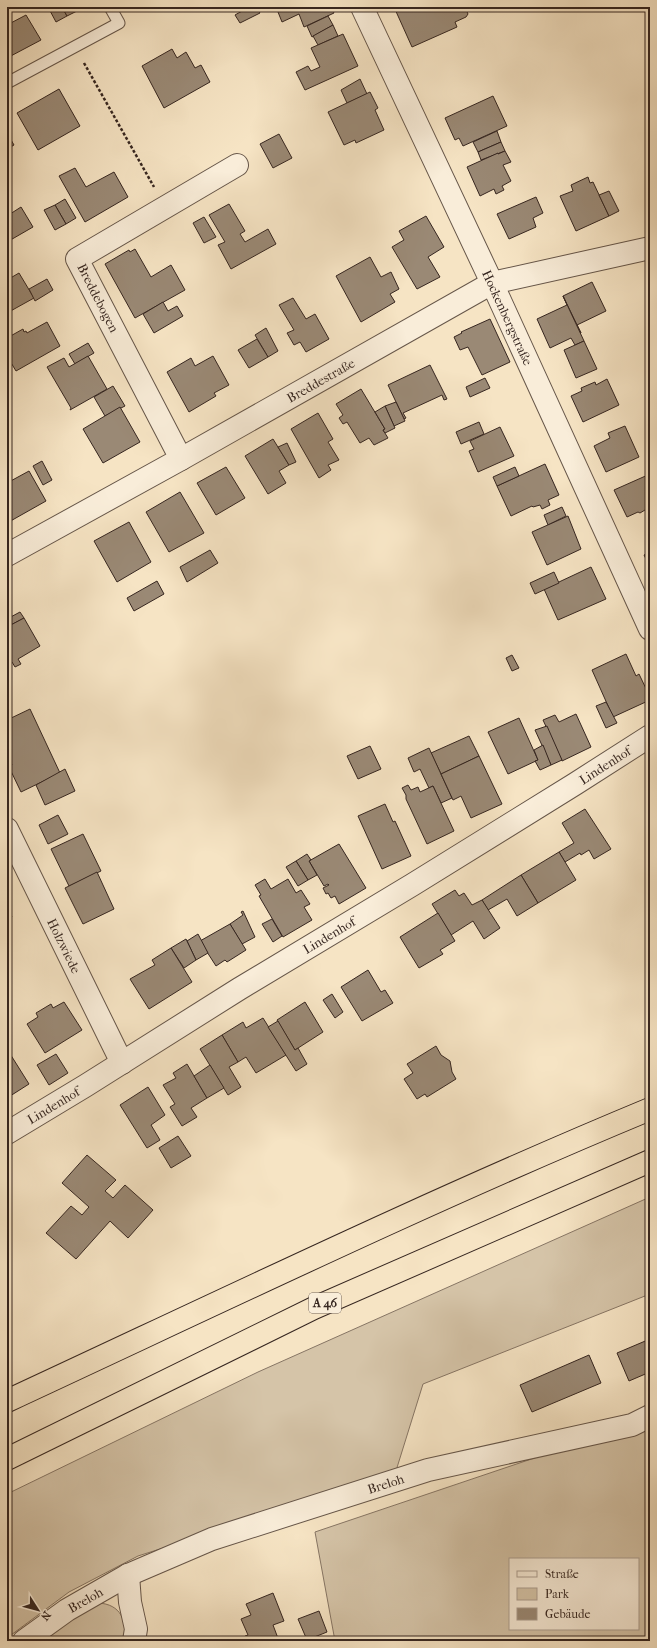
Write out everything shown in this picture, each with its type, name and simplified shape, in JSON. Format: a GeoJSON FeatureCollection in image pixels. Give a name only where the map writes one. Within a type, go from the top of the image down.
{"type":"FeatureCollection","features":[{"type":"Feature","properties":{"kind":"highway"},"geometry":{"type":"LineString","coordinates":[[7,1401],[397,1220],[581,1138],[650,1110]]}},
{"type":"Feature","properties":{"kind":"highway","name":"A 46"},"geometry":{"type":"LineString","coordinates":[[7,1459],[314,1308],[650,1161]]}},
{"type":"Feature","properties":{"kind":"street","name":"Hockenbergstraße"},"geometry":{"type":"LineString","coordinates":[[362,7],[492,283],[650,629]]}},
{"type":"Feature","properties":{"kind":"street","name":"Breddebogen"},"geometry":{"type":"LineString","coordinates":[[181,459],[77,258],[237,165]]}},
{"type":"Feature","properties":{"kind":"street","name":"Breddestraße"},"geometry":{"type":"LineString","coordinates":[[7,555],[181,459],[492,283],[650,248]]}},
{"type":"Feature","properties":{"kind":"street","name":"Lindenhof"},"geometry":{"type":"LineString","coordinates":[[7,1133],[239,989],[562,792],[650,736]]}},
{"type":"Feature","properties":{"kind":"street","name":"Holzwiede"},"geometry":{"type":"LineString","coordinates":[[7,829],[122,1063]]}},
{"type":"Feature","properties":{"kind":"street","name":"Breloh"},"geometry":{"type":"LineString","coordinates":[[24,1641],[67,1610],[128,1575],[212,1539],[428,1470],[632,1425],[650,1416]]}},
{"type":"Feature","properties":{"kind":"street"},"geometry":{"type":"LineString","coordinates":[[128,1575],[130,1602],[136,1629],[134,1641]]}},
{"type":"Feature","properties":{"kind":"lane"},"geometry":{"type":"LineString","coordinates":[[7,83],[119,23],[110,7]]}},
{"type":"Feature","properties":{"kind":"path"},"geometry":{"type":"LineString","coordinates":[[75,47],[165,207]]}},
{"type":"Feature","properties":{"kind":"green space"},"geometry":{"type":"Polygon","coordinates":[[[650,1197],[650,1294],[423,1384],[395,1474],[138,1556],[69,1592],[7,1638],[7,1494],[258,1372],[650,1197]]]}},
{"type":"Feature","properties":{"kind":"green space"},"geometry":{"type":"Polygon","coordinates":[[[650,1419],[650,1641],[335,1641],[315,1532],[650,1419]]]}},
{"type":"Feature","properties":{"kind":"green space"},"geometry":{"type":"Polygon","coordinates":[[[98,1603],[106,1604],[112,1607],[121,1615],[125,1627],[125,1641],[37,1641],[98,1603]]]}},
{"type":"Feature","properties":{"kind":"building"},"geometry":{"type":"Polygon","coordinates":[[[48,7],[62,7],[67,16],[56,22],[48,7]]]}},
{"type":"Feature","properties":{"kind":"building"},"geometry":{"type":"Polygon","coordinates":[[[62,7],[78,7],[79,10],[67,16],[62,7]]]}},
{"type":"Feature","properties":{"kind":"building"},"geometry":{"type":"Polygon","coordinates":[[[249,7],[256,7],[260,13],[240,23],[235,15],[249,7]]]}},
{"type":"Feature","properties":{"kind":"building"},"geometry":{"type":"Polygon","coordinates":[[[276,7],[331,7],[334,13],[304,27],[299,14],[282,22],[276,7]]]}},
{"type":"Feature","properties":{"kind":"building"},"geometry":{"type":"Polygon","coordinates":[[[394,7],[465,7],[468,14],[466,17],[455,22],[457,27],[412,47],[394,7]]]}},
{"type":"Feature","properties":{"kind":"building"},"geometry":{"type":"Polygon","coordinates":[[[26,15],[41,40],[7,58],[7,25],[26,15]]]}},
{"type":"Feature","properties":{"kind":"building"},"geometry":{"type":"Polygon","coordinates":[[[328,16],[333,25],[312,37],[307,26],[328,16]]]}},
{"type":"Feature","properties":{"kind":"building"},"geometry":{"type":"Polygon","coordinates":[[[333,25],[338,36],[318,45],[313,36],[333,25]]]}},
{"type":"Feature","properties":{"kind":"building"},"geometry":{"type":"Polygon","coordinates":[[[343,34],[358,66],[305,90],[296,72],[308,66],[311,71],[320,67],[311,48],[343,34]]]}},
{"type":"Feature","properties":{"kind":"building"},"geometry":{"type":"Polygon","coordinates":[[[172,49],[177,58],[186,52],[195,68],[201,65],[210,82],[164,108],[142,66],[172,49]]]}},
{"type":"Feature","properties":{"kind":"building"},"geometry":{"type":"Polygon","coordinates":[[[360,79],[367,94],[347,103],[341,90],[360,79]]]}},
{"type":"Feature","properties":{"kind":"building"},"geometry":{"type":"Polygon","coordinates":[[[59,89],[80,126],[38,150],[17,113],[59,89]]]}},
{"type":"Feature","properties":{"kind":"building"},"geometry":{"type":"Polygon","coordinates":[[[370,92],[378,108],[375,110],[384,130],[356,143],[355,140],[344,145],[328,112],[370,92]]]}},
{"type":"Feature","properties":{"kind":"building"},"geometry":{"type":"Polygon","coordinates":[[[493,96],[507,126],[463,146],[459,138],[455,140],[445,118],[493,96]]]}},
{"type":"Feature","properties":{"kind":"building"},"geometry":{"type":"Polygon","coordinates":[[[497,131],[501,142],[478,152],[473,142],[497,131]]]}},
{"type":"Feature","properties":{"kind":"building"},"geometry":{"type":"Polygon","coordinates":[[[7,133],[14,145],[7,149],[7,133]]]}},
{"type":"Feature","properties":{"kind":"building"},"geometry":{"type":"Polygon","coordinates":[[[279,134],[292,158],[273,168],[260,144],[279,134]]]}},
{"type":"Feature","properties":{"kind":"building"},"geometry":{"type":"Polygon","coordinates":[[[501,142],[505,151],[481,160],[478,152],[501,142]]]}},
{"type":"Feature","properties":{"kind":"building"},"geometry":{"type":"Polygon","coordinates":[[[505,151],[511,162],[503,165],[511,181],[502,186],[504,190],[496,194],[494,189],[480,196],[467,167],[505,151]]]}},
{"type":"Feature","properties":{"kind":"building"},"geometry":{"type":"Polygon","coordinates":[[[75,168],[86,187],[114,172],[128,197],[85,222],[59,176],[75,168]]]}},
{"type":"Feature","properties":{"kind":"building"},"geometry":{"type":"Polygon","coordinates":[[[588,177],[590,183],[593,182],[609,216],[576,231],[560,196],[573,191],[571,185],[588,177]]]}},
{"type":"Feature","properties":{"kind":"building"},"geometry":{"type":"Polygon","coordinates":[[[609,191],[619,211],[609,216],[599,195],[609,191]]]}},
{"type":"Feature","properties":{"kind":"building"},"geometry":{"type":"Polygon","coordinates":[[[536,197],[543,213],[533,218],[536,227],[509,239],[497,214],[536,197]]]}},
{"type":"Feature","properties":{"kind":"building"},"geometry":{"type":"Polygon","coordinates":[[[65,199],[76,218],[66,224],[55,205],[65,199]]]}},
{"type":"Feature","properties":{"kind":"building"},"geometry":{"type":"Polygon","coordinates":[[[229,204],[245,231],[240,234],[245,242],[268,229],[276,244],[231,269],[218,245],[225,242],[209,215],[229,204]]]}},
{"type":"Feature","properties":{"kind":"building"},"geometry":{"type":"Polygon","coordinates":[[[55,205],[66,224],[55,230],[44,210],[55,205]]]}},
{"type":"Feature","properties":{"kind":"building"},"geometry":{"type":"Polygon","coordinates":[[[21,207],[33,227],[7,242],[7,216],[21,207]]]}},
{"type":"Feature","properties":{"kind":"building"},"geometry":{"type":"Polygon","coordinates":[[[426,216],[444,247],[428,257],[440,277],[417,289],[392,247],[404,240],[399,231],[426,216]]]}},
{"type":"Feature","properties":{"kind":"building"},"geometry":{"type":"Polygon","coordinates":[[[204,217],[216,237],[204,243],[193,223],[204,217]]]}},
{"type":"Feature","properties":{"kind":"building"},"geometry":{"type":"Polygon","coordinates":[[[135,249],[151,277],[171,265],[185,290],[135,318],[105,264],[129,250],[130,252],[135,249]]]}},
{"type":"Feature","properties":{"kind":"building"},"geometry":{"type":"Polygon","coordinates":[[[370,257],[381,277],[391,272],[399,289],[390,294],[395,302],[361,322],[336,276],[370,257]]]}},
{"type":"Feature","properties":{"kind":"building"},"geometry":{"type":"Polygon","coordinates":[[[19,273],[34,298],[7,313],[7,280],[19,273]]]}},
{"type":"Feature","properties":{"kind":"building"},"geometry":{"type":"Polygon","coordinates":[[[47,279],[53,290],[35,301],[29,289],[47,279]]]}},
{"type":"Feature","properties":{"kind":"building"},"geometry":{"type":"Polygon","coordinates":[[[592,282],[606,311],[577,325],[563,296],[592,282]]]}},
{"type":"Feature","properties":{"kind":"building"},"geometry":{"type":"Polygon","coordinates":[[[563,296],[584,341],[575,345],[571,338],[550,348],[537,319],[567,305],[563,296]]]}},
{"type":"Feature","properties":{"kind":"building"},"geometry":{"type":"Polygon","coordinates":[[[293,298],[306,319],[315,314],[329,339],[306,352],[300,342],[294,345],[287,333],[294,330],[279,305],[293,298]]]}},
{"type":"Feature","properties":{"kind":"building"},"geometry":{"type":"Polygon","coordinates":[[[163,302],[168,311],[177,306],[183,316],[154,333],[143,314],[163,302]]]}},
{"type":"Feature","properties":{"kind":"building"},"geometry":{"type":"Polygon","coordinates":[[[490,319],[510,362],[482,375],[468,347],[460,350],[454,337],[462,333],[461,332],[490,319]]]}},
{"type":"Feature","properties":{"kind":"building"},"geometry":{"type":"Polygon","coordinates":[[[47,322],[60,346],[16,371],[7,356],[7,338],[23,329],[24,332],[26,331],[27,333],[47,322]]]}},
{"type":"Feature","properties":{"kind":"building"},"geometry":{"type":"Polygon","coordinates":[[[266,328],[278,351],[268,357],[255,335],[266,328]]]}},
{"type":"Feature","properties":{"kind":"building"},"geometry":{"type":"Polygon","coordinates":[[[257,339],[268,357],[249,368],[238,350],[257,339]]]}},
{"type":"Feature","properties":{"kind":"building"},"geometry":{"type":"Polygon","coordinates":[[[584,341],[597,369],[576,378],[564,350],[584,341]]]}},
{"type":"Feature","properties":{"kind":"building"},"geometry":{"type":"Polygon","coordinates":[[[88,343],[94,353],[75,364],[69,354],[88,343]]]}},
{"type":"Feature","properties":{"kind":"building"},"geometry":{"type":"Polygon","coordinates":[[[88,356],[107,389],[70,410],[71,408],[47,367],[64,358],[69,367],[88,356]]]}},
{"type":"Feature","properties":{"kind":"building"},"geometry":{"type":"Polygon","coordinates":[[[213,356],[229,385],[214,393],[216,396],[189,412],[167,372],[191,358],[195,366],[213,356]]]}},
{"type":"Feature","properties":{"kind":"building"},"geometry":{"type":"Polygon","coordinates":[[[430,365],[447,399],[444,400],[442,395],[403,413],[406,418],[404,419],[388,385],[430,365]]]}},
{"type":"Feature","properties":{"kind":"building"},"geometry":{"type":"Polygon","coordinates":[[[485,378],[490,388],[470,397],[466,387],[485,378]]]}},
{"type":"Feature","properties":{"kind":"building"},"geometry":{"type":"Polygon","coordinates":[[[607,379],[619,405],[583,422],[571,396],[582,391],[581,388],[595,382],[596,385],[607,379]]]}},
{"type":"Feature","properties":{"kind":"building"},"geometry":{"type":"Polygon","coordinates":[[[113,386],[125,406],[105,416],[94,397],[113,386]]]}},
{"type":"Feature","properties":{"kind":"building"},"geometry":{"type":"Polygon","coordinates":[[[361,389],[385,429],[383,430],[388,438],[374,445],[369,438],[360,443],[347,422],[343,424],[339,418],[343,415],[336,404],[361,389]]]}},
{"type":"Feature","properties":{"kind":"building"},"geometry":{"type":"Polygon","coordinates":[[[396,402],[405,421],[394,426],[385,406],[396,402]]]}},
{"type":"Feature","properties":{"kind":"building"},"geometry":{"type":"Polygon","coordinates":[[[385,406],[395,428],[385,433],[383,430],[385,429],[375,412],[385,406]]]}},
{"type":"Feature","properties":{"kind":"building"},"geometry":{"type":"Polygon","coordinates":[[[120,407],[140,442],[103,463],[83,429],[120,407]]]}},
{"type":"Feature","properties":{"kind":"building"},"geometry":{"type":"Polygon","coordinates":[[[318,413],[333,439],[328,442],[339,460],[328,465],[331,470],[319,478],[291,429],[318,413]]]}},
{"type":"Feature","properties":{"kind":"building"},"geometry":{"type":"Polygon","coordinates":[[[479,422],[484,434],[461,444],[456,432],[479,422]]]}},
{"type":"Feature","properties":{"kind":"building"},"geometry":{"type":"Polygon","coordinates":[[[625,426],[639,457],[606,472],[594,446],[610,438],[608,433],[625,426]]]}},
{"type":"Feature","properties":{"kind":"building"},"geometry":{"type":"Polygon","coordinates":[[[500,427],[514,456],[478,472],[469,451],[474,449],[470,441],[500,427]]]}},
{"type":"Feature","properties":{"kind":"building"},"geometry":{"type":"Polygon","coordinates":[[[273,439],[289,465],[279,471],[286,483],[268,494],[245,456],[273,439]]]}},
{"type":"Feature","properties":{"kind":"building"},"geometry":{"type":"Polygon","coordinates":[[[287,443],[296,462],[289,465],[278,447],[287,443]]]}},
{"type":"Feature","properties":{"kind":"building"},"geometry":{"type":"Polygon","coordinates":[[[42,461],[52,480],[43,485],[33,466],[42,461]]]}},
{"type":"Feature","properties":{"kind":"building"},"geometry":{"type":"Polygon","coordinates":[[[545,464],[559,495],[548,500],[550,505],[542,509],[540,505],[532,506],[511,516],[497,486],[545,464]]]}},
{"type":"Feature","properties":{"kind":"building"},"geometry":{"type":"Polygon","coordinates":[[[226,467],[245,498],[216,515],[197,483],[226,467]]]}},
{"type":"Feature","properties":{"kind":"building"},"geometry":{"type":"Polygon","coordinates":[[[515,467],[519,476],[497,486],[493,477],[515,467]]]}},
{"type":"Feature","properties":{"kind":"building"},"geometry":{"type":"Polygon","coordinates":[[[29,471],[46,501],[7,523],[7,483],[29,471]]]}},
{"type":"Feature","properties":{"kind":"building"},"geometry":{"type":"Polygon","coordinates":[[[650,474],[650,507],[640,513],[638,512],[627,517],[614,490],[650,474]]]}},
{"type":"Feature","properties":{"kind":"building"},"geometry":{"type":"Polygon","coordinates":[[[180,492],[204,533],[169,552],[146,512],[180,492]]]}},
{"type":"Feature","properties":{"kind":"building"},"geometry":{"type":"Polygon","coordinates":[[[562,507],[566,516],[548,525],[544,515],[562,507]]]}},
{"type":"Feature","properties":{"kind":"building"},"geometry":{"type":"Polygon","coordinates":[[[568,516],[581,549],[547,565],[532,532],[568,516]]]}},
{"type":"Feature","properties":{"kind":"building"},"geometry":{"type":"Polygon","coordinates":[[[129,522],[151,562],[117,582],[94,541],[129,522]]]}},
{"type":"Feature","properties":{"kind":"building"},"geometry":{"type":"Polygon","coordinates":[[[210,550],[218,563],[187,582],[180,567],[210,550]]]}},
{"type":"Feature","properties":{"kind":"building"},"geometry":{"type":"Polygon","coordinates":[[[650,552],[650,567],[644,555],[650,552]]]}},
{"type":"Feature","properties":{"kind":"building"},"geometry":{"type":"Polygon","coordinates":[[[591,567],[606,599],[558,620],[544,589],[591,567]]]}},
{"type":"Feature","properties":{"kind":"building"},"geometry":{"type":"Polygon","coordinates":[[[554,572],[559,583],[535,594],[530,583],[554,572]]]}},
{"type":"Feature","properties":{"kind":"building"},"geometry":{"type":"Polygon","coordinates":[[[157,581],[164,594],[134,611],[127,598],[157,581]]]}},
{"type":"Feature","properties":{"kind":"building"},"geometry":{"type":"Polygon","coordinates":[[[20,612],[24,618],[7,627],[7,619],[20,612]]]}},
{"type":"Feature","properties":{"kind":"building"},"geometry":{"type":"Polygon","coordinates":[[[24,618],[40,646],[18,659],[21,664],[15,667],[12,662],[7,665],[7,627],[24,618]]]}},
{"type":"Feature","properties":{"kind":"building"},"geometry":{"type":"Polygon","coordinates":[[[626,654],[636,676],[639,674],[650,700],[613,717],[592,670],[626,654]]]}},
{"type":"Feature","properties":{"kind":"building"},"geometry":{"type":"Polygon","coordinates":[[[512,655],[519,668],[512,671],[506,658],[512,655]]]}},
{"type":"Feature","properties":{"kind":"building"},"geometry":{"type":"Polygon","coordinates":[[[606,702],[617,723],[606,728],[596,706],[606,702]]]}},
{"type":"Feature","properties":{"kind":"building"},"geometry":{"type":"Polygon","coordinates":[[[30,709],[60,773],[21,792],[9,767],[12,765],[7,754],[7,720],[30,709]]]}},
{"type":"Feature","properties":{"kind":"building"},"geometry":{"type":"Polygon","coordinates":[[[576,714],[591,747],[562,761],[543,720],[555,715],[559,722],[576,714]]]}},
{"type":"Feature","properties":{"kind":"building"},"geometry":{"type":"Polygon","coordinates":[[[519,718],[538,760],[508,774],[488,732],[519,718]]]}},
{"type":"Feature","properties":{"kind":"building"},"geometry":{"type":"Polygon","coordinates":[[[547,726],[562,760],[551,765],[535,730],[547,726]]]}},
{"type":"Feature","properties":{"kind":"building"},"geometry":{"type":"Polygon","coordinates":[[[469,736],[479,756],[441,774],[431,753],[469,736]]]}},
{"type":"Feature","properties":{"kind":"building"},"geometry":{"type":"Polygon","coordinates":[[[543,745],[551,765],[540,770],[535,761],[538,760],[534,750],[543,745]]]}},
{"type":"Feature","properties":{"kind":"building"},"geometry":{"type":"Polygon","coordinates":[[[370,746],[381,769],[358,779],[347,756],[370,746]]]}},
{"type":"Feature","properties":{"kind":"building"},"geometry":{"type":"Polygon","coordinates":[[[429,748],[452,798],[441,803],[433,786],[429,788],[420,769],[414,772],[408,758],[429,748]]]}},
{"type":"Feature","properties":{"kind":"building"},"geometry":{"type":"Polygon","coordinates":[[[479,756],[502,804],[471,818],[461,796],[453,800],[441,774],[479,756]]]}},
{"type":"Feature","properties":{"kind":"building"},"geometry":{"type":"Polygon","coordinates":[[[65,769],[75,791],[45,805],[36,785],[65,769]]]}},
{"type":"Feature","properties":{"kind":"building"},"geometry":{"type":"Polygon","coordinates":[[[650,777],[650,787],[646,778],[650,777]]]}},
{"type":"Feature","properties":{"kind":"building"},"geometry":{"type":"Polygon","coordinates":[[[408,785],[411,790],[418,787],[420,792],[433,786],[454,831],[427,844],[402,788],[408,785]]]}},
{"type":"Feature","properties":{"kind":"building"},"geometry":{"type":"Polygon","coordinates":[[[385,804],[393,822],[395,821],[411,856],[382,869],[358,816],[385,804]]]}},
{"type":"Feature","properties":{"kind":"building"},"geometry":{"type":"Polygon","coordinates":[[[585,809],[611,849],[594,859],[589,850],[581,855],[580,853],[565,862],[559,852],[574,843],[562,823],[585,809]]]}},
{"type":"Feature","properties":{"kind":"building"},"geometry":{"type":"Polygon","coordinates":[[[58,815],[68,834],[48,844],[39,825],[58,815]]]}},
{"type":"Feature","properties":{"kind":"building"},"geometry":{"type":"Polygon","coordinates":[[[83,834],[101,871],[69,886],[51,849],[83,834]]]}},
{"type":"Feature","properties":{"kind":"building"},"geometry":{"type":"Polygon","coordinates":[[[339,844],[366,888],[339,904],[335,896],[331,898],[328,893],[326,894],[323,888],[329,885],[324,886],[309,861],[339,844]]]}},
{"type":"Feature","properties":{"kind":"building"},"geometry":{"type":"Polygon","coordinates":[[[559,852],[576,880],[538,903],[521,875],[559,852]]]}},
{"type":"Feature","properties":{"kind":"building"},"geometry":{"type":"Polygon","coordinates":[[[307,854],[311,860],[309,861],[317,875],[308,880],[296,861],[307,854]]]}},
{"type":"Feature","properties":{"kind":"building"},"geometry":{"type":"Polygon","coordinates":[[[296,861],[308,880],[298,886],[286,867],[296,861]]]}},
{"type":"Feature","properties":{"kind":"building"},"geometry":{"type":"Polygon","coordinates":[[[97,872],[114,909],[83,924],[65,888],[97,872]]]}},
{"type":"Feature","properties":{"kind":"building"},"geometry":{"type":"Polygon","coordinates":[[[521,875],[538,903],[517,916],[507,899],[488,910],[482,900],[521,875]]]}},
{"type":"Feature","properties":{"kind":"building"},"geometry":{"type":"Polygon","coordinates":[[[265,879],[271,889],[288,879],[296,893],[301,890],[310,904],[304,907],[312,920],[283,937],[259,896],[261,895],[255,885],[265,879]]]}},
{"type":"Feature","properties":{"kind":"building"},"geometry":{"type":"Polygon","coordinates":[[[455,890],[459,896],[464,893],[472,905],[482,900],[500,928],[484,939],[473,921],[451,935],[432,904],[455,890]]]}},
{"type":"Feature","properties":{"kind":"building"},"geometry":{"type":"Polygon","coordinates":[[[7,909],[12,917],[7,920],[7,909]]]}},
{"type":"Feature","properties":{"kind":"building"},"geometry":{"type":"Polygon","coordinates":[[[243,911],[255,937],[242,944],[230,924],[243,915],[241,912],[243,911]]]}},
{"type":"Feature","properties":{"kind":"building"},"geometry":{"type":"Polygon","coordinates":[[[438,913],[455,941],[440,950],[443,954],[419,968],[400,937],[438,913]]]}},
{"type":"Feature","properties":{"kind":"building"},"geometry":{"type":"Polygon","coordinates":[[[272,919],[282,936],[273,942],[262,924],[272,919]]]}},
{"type":"Feature","properties":{"kind":"building"},"geometry":{"type":"Polygon","coordinates":[[[230,924],[246,950],[227,962],[225,960],[216,966],[200,941],[230,924]]]}},
{"type":"Feature","properties":{"kind":"building"},"geometry":{"type":"Polygon","coordinates":[[[198,934],[208,953],[196,960],[187,941],[198,934]]]}},
{"type":"Feature","properties":{"kind":"building"},"geometry":{"type":"Polygon","coordinates":[[[186,939],[196,960],[184,968],[171,948],[186,939]]]}},
{"type":"Feature","properties":{"kind":"building"},"geometry":{"type":"Polygon","coordinates":[[[171,948],[192,982],[149,1009],[130,979],[155,965],[152,960],[171,948]]]}},
{"type":"Feature","properties":{"kind":"building"},"geometry":{"type":"Polygon","coordinates":[[[368,970],[381,992],[385,990],[393,1003],[362,1021],[341,987],[368,970]]]}},
{"type":"Feature","properties":{"kind":"building"},"geometry":{"type":"Polygon","coordinates":[[[332,994],[343,1012],[335,1018],[323,1000],[332,994]]]}},
{"type":"Feature","properties":{"kind":"building"},"geometry":{"type":"Polygon","coordinates":[[[64,1002],[82,1030],[45,1053],[27,1024],[38,1017],[36,1013],[51,1004],[53,1008],[64,1002]]]}},
{"type":"Feature","properties":{"kind":"building"},"geometry":{"type":"Polygon","coordinates":[[[305,1002],[323,1032],[295,1050],[277,1020],[305,1002]]]}},
{"type":"Feature","properties":{"kind":"building"},"geometry":{"type":"Polygon","coordinates":[[[263,1018],[286,1055],[256,1073],[246,1057],[238,1062],[222,1035],[243,1022],[246,1028],[263,1018]]]}},
{"type":"Feature","properties":{"kind":"building"},"geometry":{"type":"Polygon","coordinates":[[[278,1021],[295,1050],[298,1048],[307,1064],[296,1071],[268,1027],[278,1021]]]}},
{"type":"Feature","properties":{"kind":"building"},"geometry":{"type":"Polygon","coordinates":[[[222,1035],[238,1062],[229,1067],[241,1087],[228,1095],[200,1049],[222,1035]]]}},
{"type":"Feature","properties":{"kind":"building"},"geometry":{"type":"Polygon","coordinates":[[[436,1046],[441,1055],[450,1061],[452,1072],[456,1079],[427,1097],[425,1094],[417,1099],[404,1079],[413,1073],[407,1064],[436,1046]]]}},
{"type":"Feature","properties":{"kind":"building"},"geometry":{"type":"Polygon","coordinates":[[[7,1049],[29,1084],[7,1098],[7,1049]]]}},
{"type":"Feature","properties":{"kind":"building"},"geometry":{"type":"Polygon","coordinates":[[[56,1054],[68,1073],[49,1085],[37,1065],[56,1054]]]}},
{"type":"Feature","properties":{"kind":"building"},"geometry":{"type":"Polygon","coordinates":[[[187,1064],[207,1098],[191,1108],[197,1117],[182,1126],[170,1107],[175,1104],[163,1085],[176,1078],[173,1073],[187,1064]]]}},
{"type":"Feature","properties":{"kind":"building"},"geometry":{"type":"Polygon","coordinates":[[[210,1065],[224,1088],[207,1098],[194,1076],[210,1065]]]}},
{"type":"Feature","properties":{"kind":"building"},"geometry":{"type":"Polygon","coordinates":[[[148,1087],[165,1115],[151,1125],[160,1140],[147,1148],[120,1105],[148,1087]]]}},
{"type":"Feature","properties":{"kind":"building"},"geometry":{"type":"Polygon","coordinates":[[[178,1136],[191,1156],[171,1168],[159,1148],[178,1136]]]}},
{"type":"Feature","properties":{"kind":"building"},"geometry":{"type":"Polygon","coordinates":[[[87,1155],[116,1180],[105,1191],[113,1198],[125,1185],[153,1210],[128,1238],[110,1221],[76,1259],[46,1233],[71,1206],[82,1215],[89,1207],[62,1183],[87,1155]]]}},
{"type":"Feature","properties":{"kind":"building"},"geometry":{"type":"Polygon","coordinates":[[[650,1339],[650,1372],[629,1381],[617,1353],[650,1339]]]}},
{"type":"Feature","properties":{"kind":"building"},"geometry":{"type":"Polygon","coordinates":[[[589,1355],[601,1383],[532,1412],[520,1385],[589,1355]]]}},
{"type":"Feature","properties":{"kind":"building"},"geometry":{"type":"Polygon","coordinates":[[[273,1593],[284,1621],[273,1625],[279,1641],[247,1641],[245,1636],[248,1635],[241,1619],[251,1615],[246,1604],[273,1593]]]}},
{"type":"Feature","properties":{"kind":"building"},"geometry":{"type":"Polygon","coordinates":[[[319,1611],[327,1632],[307,1640],[298,1619],[319,1611]]]}}]}
